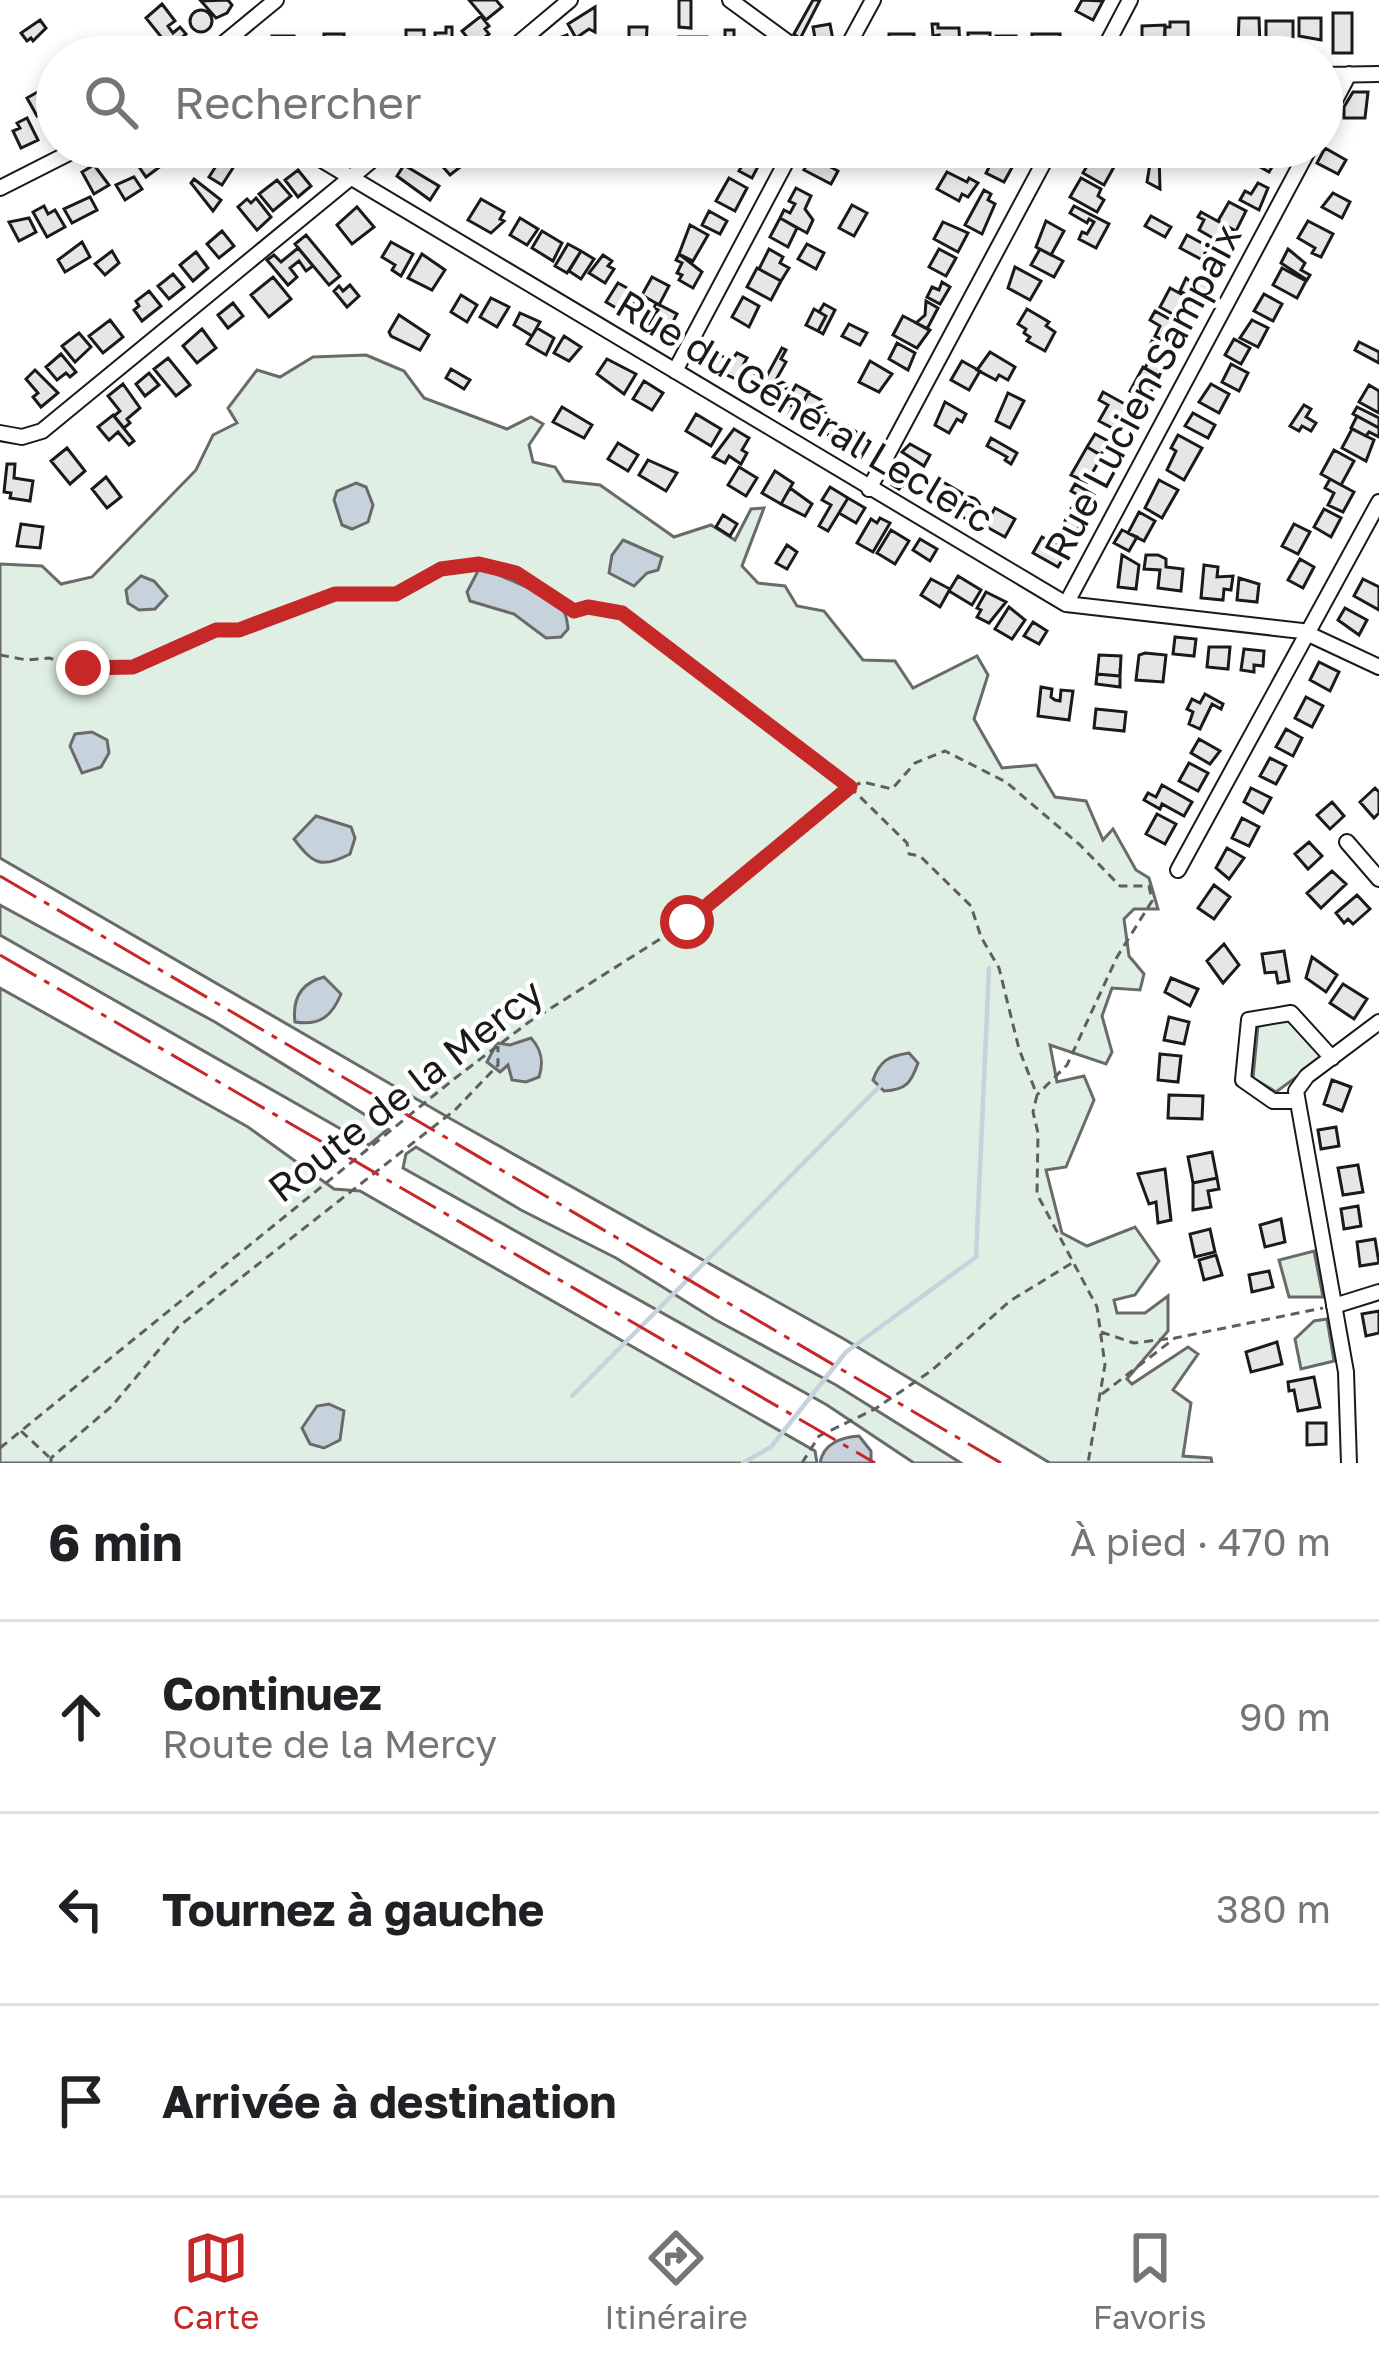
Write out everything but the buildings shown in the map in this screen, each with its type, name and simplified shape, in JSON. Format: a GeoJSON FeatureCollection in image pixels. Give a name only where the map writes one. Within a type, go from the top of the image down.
{"type":"FeatureCollection","features":[{"type":"Feature","properties":{"kind":"street"},"geometry":{"type":"LineString","coordinates":[[232,36],[276,0]]}},
{"type":"Feature","properties":{"kind":"street"},"geometry":{"type":"LineString","coordinates":[[527,36],[570,0]]}},
{"type":"Feature","properties":{"kind":"street"},"geometry":{"type":"LineString","coordinates":[[730,0],[779,36]]}},
{"type":"Feature","properties":{"kind":"street"},"geometry":{"type":"LineString","coordinates":[[853,36],[873,0]]}},
{"type":"Feature","properties":{"kind":"street"},"geometry":{"type":"LineString","coordinates":[[1111,36],[1130,0]]}},
{"type":"Feature","properties":{"kind":"street"},"geometry":{"type":"LineString","coordinates":[[1343,74],[1379,74]]}},
{"type":"Feature","properties":{"kind":"street"},"geometry":{"type":"LineString","coordinates":[[1343,85],[1349,74]]}},
{"type":"Feature","properties":{"kind":"street"},"geometry":{"type":"LineString","coordinates":[[0,188],[40,168]]}},
{"type":"Feature","properties":{"kind":"street","name":"Rue du Général Leclerc"},"geometry":{"type":"LineString","coordinates":[[335,168],[1066,604],[1310,633],[1379,667]]}},
{"type":"Feature","properties":{"kind":"street"},"geometry":{"type":"LineString","coordinates":[[0,433],[22,437],[42,431],[364,168]]}},
{"type":"Feature","properties":{"kind":"street"},"geometry":{"type":"LineString","coordinates":[[675,371],[783,168]]}},
{"type":"Feature","properties":{"kind":"street"},"geometry":{"type":"LineString","coordinates":[[869,489],[1041,168]]}},
{"type":"Feature","properties":{"kind":"street","name":"Rue Lucien Sampaix"},"geometry":{"type":"LineString","coordinates":[[1066,604],[1299,168]]}},
{"type":"Feature","properties":{"kind":"street"},"geometry":{"type":"LineString","coordinates":[[1178,870],[1379,502]]}},
{"type":"Feature","properties":{"kind":"street"},"geometry":{"type":"LineString","coordinates":[[1347,842],[1379,878]]}},
{"type":"Feature","properties":{"kind":"street"},"geometry":{"type":"LineString","coordinates":[[1296,1101],[1273,1101],[1243,1080],[1249,1020],[1291,1013],[1332,1058]]}},
{"type":"Feature","properties":{"kind":"street"},"geometry":{"type":"LineString","coordinates":[[1349,1463],[1346,1372],[1296,1091],[1307,1076],[1379,1022]]}},
{"type":"Feature","properties":{"kind":"street"},"geometry":{"type":"LineString","coordinates":[[1334,1306],[1379,1292]]}},
{"type":"Feature","properties":{"kind":"path"},"geometry":{"type":"LineString","coordinates":[[0,656],[49,658],[83,668],[133,667],[216,630],[239,630],[335,594],[396,594],[441,569],[479,564],[516,573],[574,611],[588,607],[622,613],[850,787],[907,843],[909,854],[920,856],[971,906],[981,937],[999,968],[1018,1049],[1037,1095]]}},
{"type":"Feature","properties":{"kind":"path"},"geometry":{"type":"LineString","coordinates":[[850,787],[863,782],[892,789],[916,763],[945,752],[1006,782],[1120,886],[1149,886],[1178,870]]}},
{"type":"Feature","properties":{"kind":"path","name":"Route de la Mercy"},"geometry":{"type":"LineString","coordinates":[[0,1448],[498,1046],[687,922],[850,787]]}},
{"type":"Feature","properties":{"kind":"path"},"geometry":{"type":"LineString","coordinates":[[1088,1463],[1105,1365],[1097,1307],[1037,1194],[1038,1133],[1033,1112],[1037,1095],[1067,1065],[1117,957],[1152,901],[1149,886]]}},
{"type":"Feature","properties":{"kind":"path"},"geometry":{"type":"LineString","coordinates":[[21,1431],[51,1460],[112,1406],[178,1327],[455,1110],[498,1065],[498,1046]]}},
{"type":"Feature","properties":{"kind":"path"},"geometry":{"type":"LineString","coordinates":[[802,1463],[819,1436],[874,1409],[931,1371],[1010,1301],[1075,1262]]}},
{"type":"Feature","properties":{"kind":"path"},"geometry":{"type":"LineString","coordinates":[[1100,1332],[1134,1343],[1334,1306]]}},
{"type":"Feature","properties":{"kind":"path"},"geometry":{"type":"LineString","coordinates":[[1101,1395],[1175,1338]]}},
{"type":"Feature","properties":{"kind":"green space"},"geometry":{"type":"Polygon","coordinates":[[[366,355],[404,371],[424,398],[507,429],[531,417],[543,424],[529,445],[533,462],[555,467],[564,481],[600,485],[674,537],[711,525],[735,540],[751,509],[764,508],[742,566],[758,583],[785,586],[797,606],[824,611],[863,660],[895,661],[913,688],[977,656],[988,675],[974,719],[1002,768],[1036,765],[1055,797],[1086,801],[1103,840],[1113,829],[1136,870],[1149,878],[1158,909],[1134,909],[1124,919],[1129,956],[1144,974],[1140,990],[1112,988],[1102,1016],[1112,1052],[1106,1064],[1050,1045],[1057,1082],[1084,1076],[1094,1100],[1066,1167],[1046,1170],[1062,1233],[1087,1246],[1135,1227],[1159,1261],[1135,1295],[1114,1300],[1117,1313],[1145,1313],[1168,1296],[1168,1331],[1127,1379],[1132,1384],[1188,1347],[1198,1354],[1173,1390],[1191,1403],[1183,1456],[1211,1458],[1212,1463],[1050,1463],[844,1339],[0,858],[0,564],[42,566],[61,584],[92,577],[196,470],[213,435],[237,423],[228,408],[257,370],[280,377],[313,357],[366,355]]]}},
{"type":"Feature","properties":{"kind":"green space"},"geometry":{"type":"Polygon","coordinates":[[[0,905],[215,1022],[388,1129],[369,1145],[0,935],[0,905]]]}},
{"type":"Feature","properties":{"kind":"green space"},"geometry":{"type":"Polygon","coordinates":[[[0,988],[248,1127],[334,1189],[360,1191],[815,1451],[817,1463],[0,1463],[0,988]]]}},
{"type":"Feature","properties":{"kind":"green space"},"geometry":{"type":"Polygon","coordinates":[[[1291,1020],[1321,1059],[1276,1092],[1253,1078],[1258,1025],[1291,1020]]]}},
{"type":"Feature","properties":{"kind":"green space"},"geometry":{"type":"Polygon","coordinates":[[[416,1147],[836,1385],[961,1463],[914,1463],[827,1405],[403,1168],[406,1154],[416,1147]]]}},
{"type":"Feature","properties":{"kind":"green space"},"geometry":{"type":"Polygon","coordinates":[[[1314,1251],[1323,1297],[1289,1297],[1279,1260],[1314,1251]]]}},
{"type":"Feature","properties":{"kind":"green space"},"geometry":{"type":"Polygon","coordinates":[[[1327,1319],[1334,1361],[1301,1369],[1295,1339],[1314,1321],[1327,1319]]]}},
{"type":"Feature","properties":{"kind":"shaded area"},"geometry":{"type":"Polygon","coordinates":[[[356,483],[366,487],[373,505],[368,522],[352,529],[342,525],[334,500],[337,491],[356,483]]]}},
{"type":"Feature","properties":{"kind":"shaded area"},"geometry":{"type":"Polygon","coordinates":[[[623,540],[662,557],[658,570],[647,573],[634,586],[609,573],[612,555],[623,540]]]}},
{"type":"Feature","properties":{"kind":"shaded area"},"geometry":{"type":"Polygon","coordinates":[[[479,569],[555,601],[568,629],[561,637],[546,638],[514,614],[470,601],[467,592],[479,569]]]}},
{"type":"Feature","properties":{"kind":"shaded area"},"geometry":{"type":"Polygon","coordinates":[[[141,576],[154,581],[167,596],[155,609],[139,610],[128,603],[126,590],[141,576]]]}},
{"type":"Feature","properties":{"kind":"shaded area"},"geometry":{"type":"Polygon","coordinates":[[[92,732],[107,740],[109,753],[101,767],[82,773],[70,746],[75,734],[92,732]]]}},
{"type":"Feature","properties":{"kind":"shaded area"},"geometry":{"type":"Polygon","coordinates":[[[316,816],[351,827],[355,838],[350,854],[318,862],[301,847],[294,839],[316,816]]]}},
{"type":"Feature","properties":{"kind":"shaded area"},"geometry":{"type":"Polygon","coordinates":[[[324,977],[341,994],[334,1008],[318,1021],[295,1022],[300,993],[324,977]]]}},
{"type":"Feature","properties":{"kind":"shaded area"},"geometry":{"type":"Polygon","coordinates":[[[531,1038],[541,1056],[539,1077],[512,1080],[508,1065],[500,1072],[487,1062],[497,1043],[510,1045],[531,1038]]]}},
{"type":"Feature","properties":{"kind":"shaded area"},"geometry":{"type":"Polygon","coordinates":[[[909,1053],[918,1063],[910,1080],[903,1087],[884,1091],[873,1080],[882,1063],[909,1053]]]}},
{"type":"Feature","properties":{"kind":"shaded area"},"geometry":{"type":"Polygon","coordinates":[[[329,1404],[344,1411],[340,1440],[324,1448],[310,1444],[302,1428],[317,1406],[329,1404]]]}},
{"type":"Feature","properties":{"kind":"shaded area"},"geometry":{"type":"Polygon","coordinates":[[[859,1436],[871,1451],[871,1463],[820,1463],[834,1443],[859,1436]]]}},
{"type":"Feature","properties":{"kind":"waterway"},"geometry":{"type":"LineString","coordinates":[[743,1463],[771,1447],[846,1352],[976,1257],[989,968]]}},
{"type":"Feature","properties":{"kind":"waterway"},"geometry":{"type":"LineString","coordinates":[[572,1396],[880,1086]]}},
{"type":"Feature","properties":{"kind":"power"},"geometry":{"type":"LineString","coordinates":[[0,876],[1001,1463]]}},
{"type":"Feature","properties":{"kind":"power"},"geometry":{"type":"LineString","coordinates":[[0,955],[875,1463]]}},
{"type":"Feature","properties":{"kind":"route"},"geometry":{"type":"LineString","coordinates":[[83,668],[133,667],[216,630],[239,630],[335,594],[396,594],[441,569],[479,564],[516,573],[574,611],[588,607],[622,613],[850,787],[687,922]]}}]}
